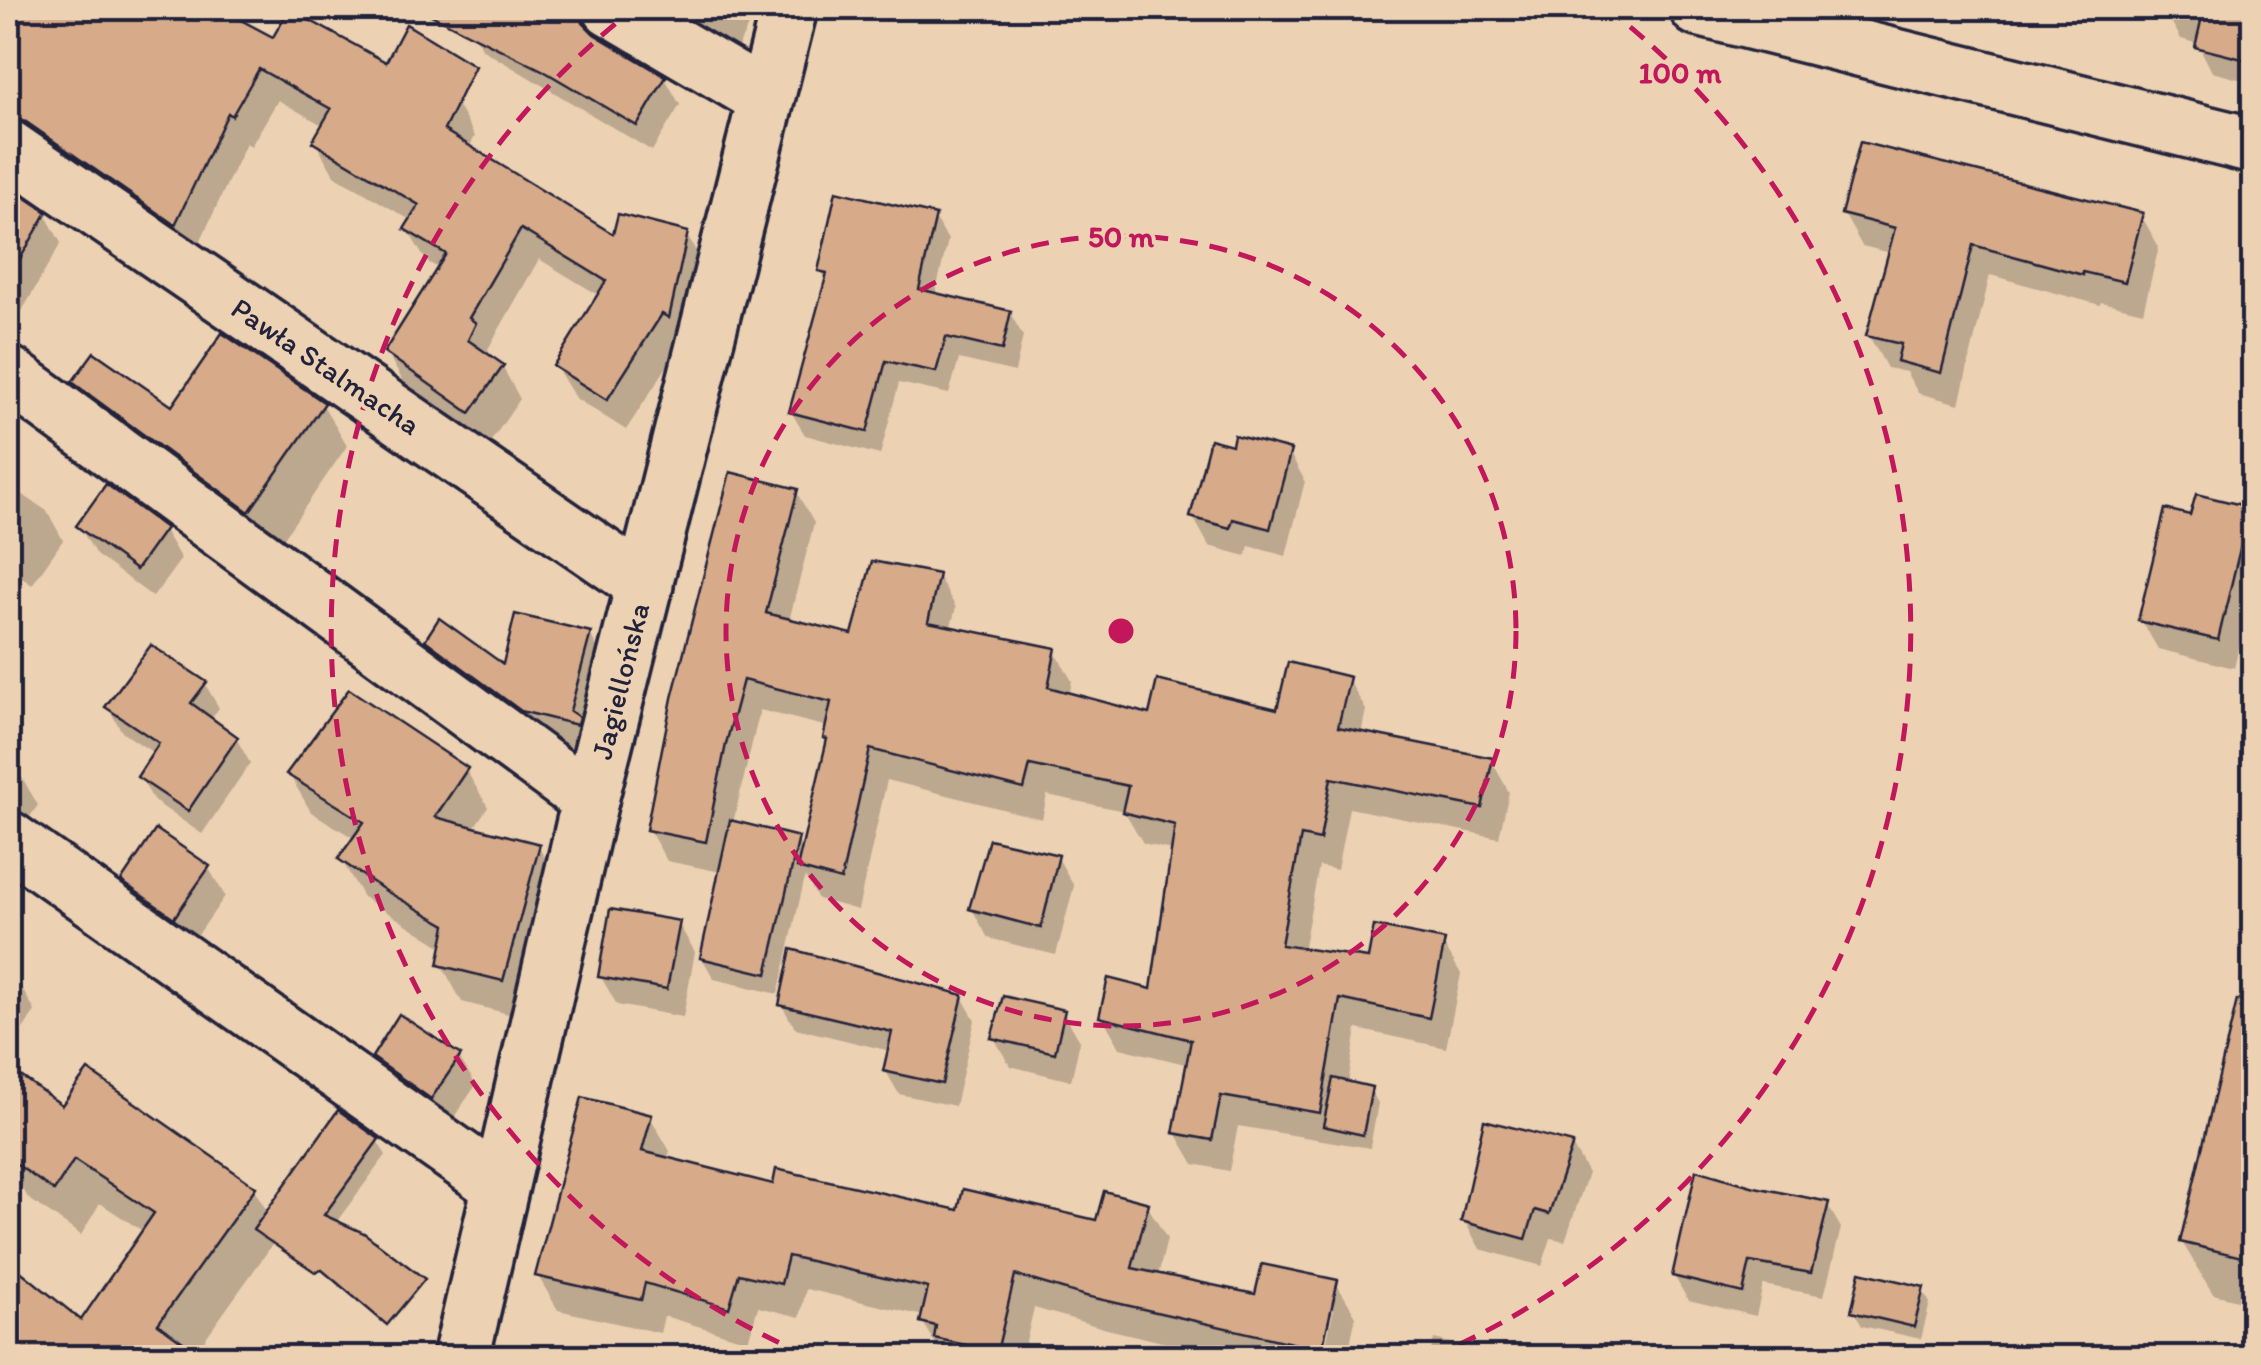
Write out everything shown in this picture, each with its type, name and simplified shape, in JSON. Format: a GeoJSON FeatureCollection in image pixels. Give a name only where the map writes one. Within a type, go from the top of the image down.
{"type":"FeatureCollection","features":[{"type":"Feature","properties":{"kind":"street"},"geometry":{"type":"LineString","coordinates":[[611,8],[765,98]]}},
{"type":"Feature","properties":{"kind":"street","name":"Jagiellońska"},"geometry":{"type":"LineString","coordinates":[[461,1358],[590,800],[789,8]]}},
{"type":"Feature","properties":{"kind":"street"},"geometry":{"type":"LineString","coordinates":[[1698,8],[1774,17],[2254,146]]}},
{"type":"Feature","properties":{"kind":"street","name":"Pawła Stalmacha"},"geometry":{"type":"LineString","coordinates":[[8,148],[645,585]]}},
{"type":"Feature","properties":{"kind":"street"},"geometry":{"type":"LineString","coordinates":[[8,374],[590,800]]}},
{"type":"Feature","properties":{"kind":"street"},"geometry":{"type":"LineString","coordinates":[[8,839],[500,1186]]}},
{"type":"Feature","properties":{"kind":"building"},"geometry":{"type":"Polygon","coordinates":[[[8,8],[218,8],[273,37],[289,9],[386,62],[406,24],[475,66],[444,130],[613,234],[618,214],[688,232],[669,318],[662,314],[607,400],[553,366],[606,281],[521,229],[469,318],[476,323],[468,340],[504,365],[470,413],[384,352],[446,254],[404,229],[419,205],[312,142],[331,109],[259,69],[232,116],[228,113],[175,225],[26,122],[8,117],[8,8]]]}},
{"type":"Feature","properties":{"kind":"building"},"geometry":{"type":"Polygon","coordinates":[[[417,8],[580,8],[583,23],[594,34],[666,77],[637,126],[542,70],[417,8]]]}},
{"type":"Feature","properties":{"kind":"building"},"geometry":{"type":"Polygon","coordinates":[[[2204,8],[2254,8],[2254,62],[2195,47],[2204,8]]]}},
{"type":"Feature","properties":{"kind":"building"},"geometry":{"type":"Polygon","coordinates":[[[1860,142],[2143,213],[2125,282],[2083,275],[1973,245],[1941,373],[1897,361],[1901,344],[1866,336],[1895,228],[1841,214],[1860,142]]]}},
{"type":"Feature","properties":{"kind":"building"},"geometry":{"type":"Polygon","coordinates":[[[8,186],[47,212],[8,280],[8,186]]]}},
{"type":"Feature","properties":{"kind":"building"},"geometry":{"type":"Polygon","coordinates":[[[836,191],[936,215],[919,289],[1011,311],[1002,350],[946,337],[936,372],[886,361],[867,432],[789,412],[827,273],[818,271],[836,191]]]}},
{"type":"Feature","properties":{"kind":"building"},"geometry":{"type":"Polygon","coordinates":[[[222,333],[325,403],[249,512],[72,382],[94,352],[172,406],[222,333]]]}},
{"type":"Feature","properties":{"kind":"building"},"geometry":{"type":"Polygon","coordinates":[[[1234,435],[1291,450],[1270,529],[1233,519],[1230,528],[1190,517],[1210,439],[1232,445],[1234,435]]]}},
{"type":"Feature","properties":{"kind":"building"},"geometry":{"type":"Polygon","coordinates":[[[730,472],[798,489],[766,613],[852,634],[872,561],[939,574],[928,622],[1056,648],[1048,687],[1149,714],[1157,680],[1277,709],[1288,662],[1350,677],[1338,727],[1493,758],[1482,808],[1331,778],[1320,840],[1301,836],[1281,945],[1368,958],[1374,926],[1445,940],[1429,1018],[1340,999],[1320,1113],[1221,1096],[1212,1140],[1173,1133],[1191,1040],[1099,1017],[1108,978],[1151,989],[1175,825],[1122,812],[1128,786],[1030,765],[1024,789],[870,749],[841,880],[797,868],[827,739],[823,738],[831,702],[743,680],[706,842],[646,830],[672,698],[730,472]]]}},
{"type":"Feature","properties":{"kind":"building"},"geometry":{"type":"Polygon","coordinates":[[[106,484],[166,528],[136,570],[76,526],[106,484]]]}},
{"type":"Feature","properties":{"kind":"building"},"geometry":{"type":"Polygon","coordinates":[[[2196,494],[2250,507],[2218,640],[2138,621],[2165,509],[2190,515],[2196,494]]]}},
{"type":"Feature","properties":{"kind":"building"},"geometry":{"type":"Polygon","coordinates":[[[515,614],[591,632],[570,711],[579,717],[577,725],[521,711],[425,640],[439,618],[503,664],[515,614]]]}},
{"type":"Feature","properties":{"kind":"building"},"geometry":{"type":"Polygon","coordinates":[[[151,645],[207,682],[191,703],[238,737],[188,811],[137,777],[159,743],[105,707],[151,645]]]}},
{"type":"Feature","properties":{"kind":"building"},"geometry":{"type":"Polygon","coordinates":[[[349,689],[468,768],[435,817],[540,844],[503,981],[438,965],[446,925],[338,859],[364,822],[286,774],[349,689]]]}},
{"type":"Feature","properties":{"kind":"building"},"geometry":{"type":"Polygon","coordinates":[[[730,820],[799,837],[767,974],[700,958],[730,820]]]}},
{"type":"Feature","properties":{"kind":"building"},"geometry":{"type":"Polygon","coordinates":[[[156,829],[210,866],[174,918],[121,881],[156,829]]]}},
{"type":"Feature","properties":{"kind":"building"},"geometry":{"type":"Polygon","coordinates":[[[989,839],[1059,855],[1041,928],[969,909],[989,839]]]}},
{"type":"Feature","properties":{"kind":"building"},"geometry":{"type":"Polygon","coordinates":[[[610,909],[680,921],[667,989],[598,977],[610,909]]]}},
{"type":"Feature","properties":{"kind":"building"},"geometry":{"type":"Polygon","coordinates":[[[791,949],[963,995],[942,1084],[883,1071],[892,1032],[779,1005],[791,949]]]}},
{"type":"Feature","properties":{"kind":"building"},"geometry":{"type":"Polygon","coordinates":[[[1003,996],[1065,1010],[1055,1053],[991,1038],[1003,996]]]}},
{"type":"Feature","properties":{"kind":"building"},"geometry":{"type":"Polygon","coordinates":[[[2237,1000],[2254,1002],[2254,1260],[2180,1242],[2237,1000]]]}},
{"type":"Feature","properties":{"kind":"building"},"geometry":{"type":"Polygon","coordinates":[[[399,1014],[461,1055],[431,1099],[372,1057],[399,1014]]]}},
{"type":"Feature","properties":{"kind":"building"},"geometry":{"type":"Polygon","coordinates":[[[8,1067],[62,1105],[88,1070],[256,1187],[158,1324],[205,1358],[8,1358],[8,1261],[81,1320],[154,1213],[74,1160],[54,1191],[8,1158],[8,1067]]]}},
{"type":"Feature","properties":{"kind":"building"},"geometry":{"type":"Polygon","coordinates":[[[1333,1078],[1372,1087],[1363,1135],[1323,1126],[1333,1078]]]}},
{"type":"Feature","properties":{"kind":"building"},"geometry":{"type":"Polygon","coordinates":[[[582,1097],[652,1115],[642,1151],[773,1184],[776,1169],[958,1210],[963,1189],[1096,1220],[1104,1191],[1149,1203],[1132,1268],[1255,1294],[1262,1264],[1338,1280],[1322,1350],[1086,1296],[1015,1275],[997,1352],[934,1338],[936,1326],[920,1322],[928,1288],[788,1256],[781,1284],[739,1274],[729,1308],[645,1283],[641,1300],[535,1276],[582,1097]]]}},
{"type":"Feature","properties":{"kind":"building"},"geometry":{"type":"Polygon","coordinates":[[[338,1110],[379,1139],[324,1215],[364,1233],[425,1279],[387,1325],[322,1270],[315,1272],[253,1230],[338,1110]]]}},
{"type":"Feature","properties":{"kind":"building"},"geometry":{"type":"Polygon","coordinates":[[[1484,1120],[1573,1143],[1549,1214],[1535,1210],[1526,1239],[1461,1221],[1484,1120]]]}},
{"type":"Feature","properties":{"kind":"building"},"geometry":{"type":"Polygon","coordinates":[[[1696,1170],[1829,1202],[1811,1273],[1750,1262],[1743,1293],[1672,1276],[1696,1170]]]}},
{"type":"Feature","properties":{"kind":"building"},"geometry":{"type":"Polygon","coordinates":[[[1860,1272],[1924,1287],[1914,1327],[1851,1312],[1860,1272]]]}}]}
